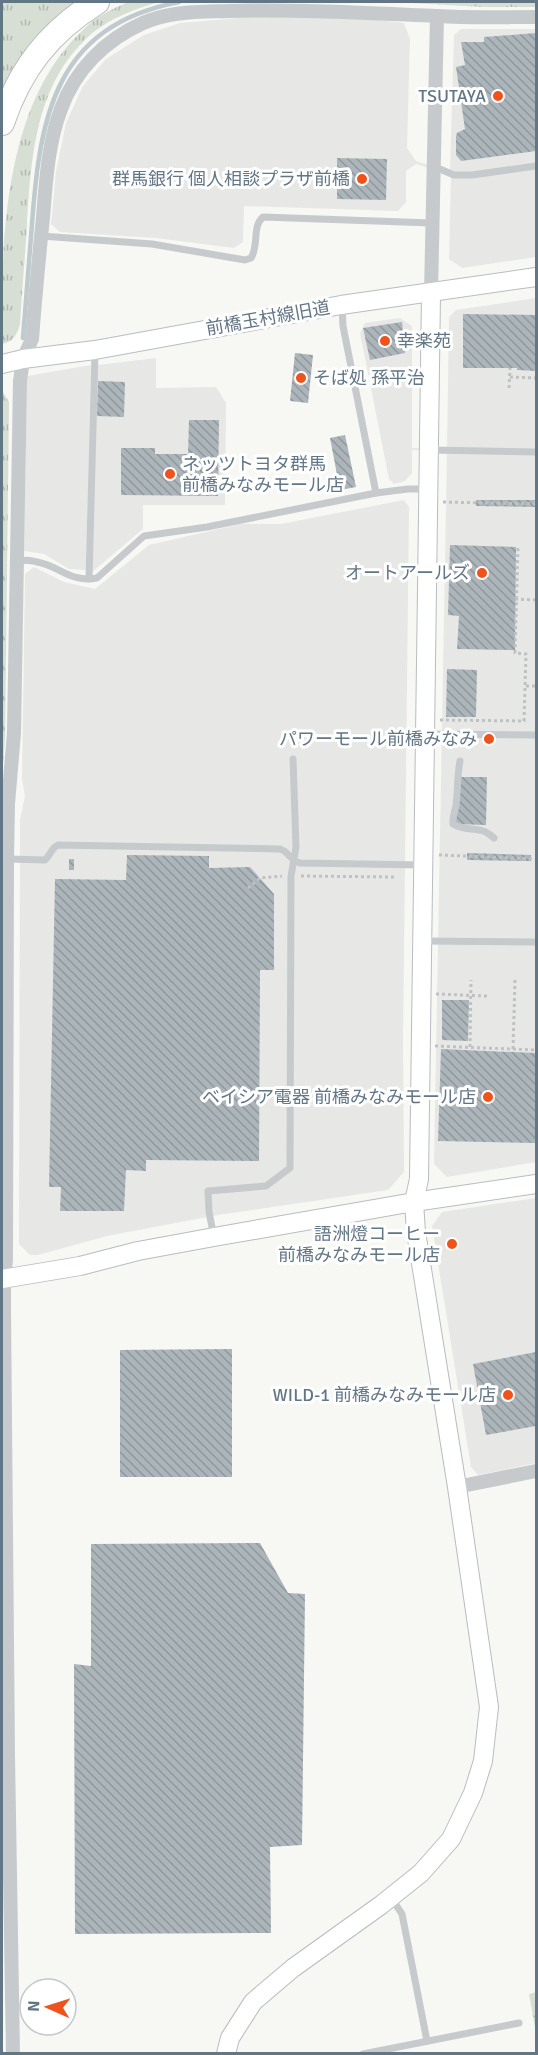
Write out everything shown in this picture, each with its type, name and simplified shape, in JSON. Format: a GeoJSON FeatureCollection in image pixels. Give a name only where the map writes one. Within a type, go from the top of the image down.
{"type":"FeatureCollection","features":[{"type":"Feature","properties":{"kind":"highway"},"geometry":{"type":"LineString","coordinates":[[2,123],[14,91],[29,65],[46,43],[64,24],[97,2]]}},
{"type":"Feature","properties":{"kind":"street"},"geometry":{"type":"LineString","coordinates":[[14,2054],[5,1757],[3,1278],[6,1260],[7,859],[5,805],[14,734],[20,381],[23,359],[32,339],[49,162],[61,109],[81,70],[93,57],[144,22],[171,14],[264,6],[437,16],[537,17]]}},
{"type":"Feature","properties":{"kind":"street"},"geometry":{"type":"LineString","coordinates":[[226,2054],[230,2038],[253,2002],[293,1968],[391,1898],[421,1873],[451,1839],[473,1793],[483,1761],[489,1707],[414,1202],[419,1179],[422,941],[430,860],[425,734],[435,495],[429,449],[430,293],[435,167],[437,16]]}},
{"type":"Feature","properties":{"kind":"street","name":"前橋玉村線旧道"},"geometry":{"type":"LineString","coordinates":[[2,364],[23,359],[95,350],[341,305],[537,277]]}},
{"type":"Feature","properties":{"kind":"street"},"geometry":{"type":"LineString","coordinates":[[3,1278],[80,1266],[138,1251],[214,1237],[414,1202],[537,1184]]}},
{"type":"Feature","properties":{"kind":"street"},"geometry":{"type":"LineString","coordinates":[[458,1487],[537,1471]]}},
{"type":"Feature","properties":{"kind":"lane"},"geometry":{"type":"LineString","coordinates":[[435,167],[454,175],[481,174],[537,166]]}},
{"type":"Feature","properties":{"kind":"lane"},"geometry":{"type":"LineString","coordinates":[[41,236],[152,244],[244,260],[251,258],[255,252],[258,222],[263,218],[432,223]]}},
{"type":"Feature","properties":{"kind":"lane"},"geometry":{"type":"LineString","coordinates":[[341,305],[343,326],[376,494]]}},
{"type":"Feature","properties":{"kind":"lane"},"geometry":{"type":"LineString","coordinates":[[89,579],[95,350]]}},
{"type":"Feature","properties":{"kind":"lane"},"geometry":{"type":"LineString","coordinates":[[429,449],[537,452]]}},
{"type":"Feature","properties":{"kind":"lane"},"geometry":{"type":"LineString","coordinates":[[17,560],[38,562],[69,576],[97,578],[144,536],[207,527],[408,489],[435,495]]}},
{"type":"Feature","properties":{"kind":"lane"},"geometry":{"type":"LineString","coordinates":[[425,734],[537,735]]}},
{"type":"Feature","properties":{"kind":"lane"},"geometry":{"type":"LineString","coordinates":[[214,1237],[208,1191],[266,1186],[290,1168],[291,876],[296,847],[293,759]]}},
{"type":"Feature","properties":{"kind":"lane"},"geometry":{"type":"LineString","coordinates":[[460,761],[453,824],[459,827],[482,829],[494,838]]}},
{"type":"Feature","properties":{"kind":"lane"},"geometry":{"type":"LineString","coordinates":[[7,859],[45,860],[58,845],[280,849],[300,863],[430,860]]}},
{"type":"Feature","properties":{"kind":"lane"},"geometry":{"type":"LineString","coordinates":[[422,941],[537,942]]}},
{"type":"Feature","properties":{"kind":"lane"},"geometry":{"type":"LineString","coordinates":[[391,1898],[402,1914],[427,2041]]}},
{"type":"Feature","properties":{"kind":"lane"},"geometry":{"type":"LineString","coordinates":[[363,2054],[519,2024]]}},
{"type":"Feature","properties":{"kind":"path"},"geometry":{"type":"LineString","coordinates":[[509,388],[510,368]]}},
{"type":"Feature","properties":{"kind":"path"},"geometry":{"type":"LineString","coordinates":[[510,377],[537,378]]}},
{"type":"Feature","properties":{"kind":"path"},"geometry":{"type":"LineString","coordinates":[[435,495],[537,504]]}},
{"type":"Feature","properties":{"kind":"path"},"geometry":{"type":"LineString","coordinates":[[438,720],[524,721],[526,654],[515,653],[518,546]]}},
{"type":"Feature","properties":{"kind":"path"},"geometry":{"type":"LineString","coordinates":[[516,599],[536,600]]}},
{"type":"Feature","properties":{"kind":"path"},"geometry":{"type":"LineString","coordinates":[[526,686],[537,686]]}},
{"type":"Feature","properties":{"kind":"path"},"geometry":{"type":"LineString","coordinates":[[430,860],[537,859]]}},
{"type":"Feature","properties":{"kind":"path"},"geometry":{"type":"LineString","coordinates":[[248,888],[260,878],[398,877]]}},
{"type":"Feature","properties":{"kind":"path"},"geometry":{"type":"LineString","coordinates":[[470,1047],[471,980]]}},
{"type":"Feature","properties":{"kind":"path"},"geometry":{"type":"LineString","coordinates":[[513,1049],[515,980]]}},
{"type":"Feature","properties":{"kind":"path"},"geometry":{"type":"LineString","coordinates":[[434,994],[487,996]]}},
{"type":"Feature","properties":{"kind":"path"},"geometry":{"type":"LineString","coordinates":[[433,1046],[537,1050]]}},
{"type":"Feature","properties":{"kind":"shaded area"},"geometry":{"type":"Polygon","coordinates":[[[285,14],[336,16],[404,23],[410,39],[407,148],[416,161],[450,172],[454,35],[461,29],[536,29],[536,257],[462,268],[449,259],[451,175],[416,164],[406,171],[406,202],[398,211],[244,206],[243,242],[234,248],[156,238],[60,232],[51,224],[56,172],[66,123],[83,86],[106,59],[144,35],[180,23],[285,14]]]}},
{"type":"Feature","properties":{"kind":"shaded area","name":"パワーモール前橋みなみ"},"geometry":{"type":"Polygon","coordinates":[[[536,298],[536,1162],[447,1177],[434,1164],[447,452],[412,450],[412,473],[405,481],[394,484],[389,479],[360,333],[365,323],[400,318],[412,326],[412,448],[447,449],[449,317],[456,310],[536,298]]]}},
{"type":"Feature","properties":{"kind":"shaded area"},"geometry":{"type":"Polygon","coordinates":[[[156,358],[156,388],[216,387],[226,403],[225,505],[143,505],[143,529],[91,573],[98,365],[156,358]]]}},
{"type":"Feature","properties":{"kind":"shaded area"},"geometry":{"type":"Polygon","coordinates":[[[91,365],[86,570],[69,569],[44,554],[24,551],[27,376],[91,365]]]}},
{"type":"Feature","properties":{"kind":"shaded area"},"geometry":{"type":"Polygon","coordinates":[[[404,500],[409,507],[403,1042],[404,1172],[388,1190],[218,1215],[107,1236],[38,1255],[30,1255],[19,1244],[20,820],[25,796],[22,779],[25,574],[34,567],[64,582],[95,589],[149,545],[241,524],[281,524],[404,500]]]}},
{"type":"Feature","properties":{"kind":"shaded area"},"geometry":{"type":"Polygon","coordinates":[[[536,1198],[536,1463],[478,1475],[471,1467],[432,1226],[442,1212],[536,1198]]]}},
{"type":"Feature","properties":{"kind":"green space"},"geometry":{"type":"Polygon","coordinates":[[[2,2],[79,2],[2,99],[2,2]]]}},
{"type":"Feature","properties":{"kind":"green space"},"geometry":{"type":"Polygon","coordinates":[[[128,2],[160,2],[119,17],[100,27],[84,41],[68,60],[45,103],[31,175],[20,324],[14,337],[2,344],[6,219],[12,176],[22,134],[37,94],[58,59],[85,28],[105,13],[128,2]]]}},
{"type":"Feature","properties":{"kind":"green space"},"geometry":{"type":"Polygon","coordinates":[[[392,2],[536,2],[536,7],[483,7],[392,2]]]}},
{"type":"Feature","properties":{"kind":"green space"},"geometry":{"type":"Polygon","coordinates":[[[2,390],[9,402],[5,736],[2,778],[2,390]]]}},
{"type":"Feature","properties":{"kind":"green space"},"geometry":{"type":"Polygon","coordinates":[[[536,1992],[536,2033],[529,1994],[536,1992]]]}},
{"type":"Feature","properties":{"kind":"building","name":"TSUTAYA"},"geometry":{"type":"Polygon","coordinates":[[[536,33],[536,151],[461,161],[456,155],[456,136],[465,129],[456,67],[465,65],[461,42],[484,42],[484,37],[536,33]]]}},
{"type":"Feature","properties":{"kind":"building","name":"群馬銀行 個人相談プラザ前橋"},"geometry":{"type":"Polygon","coordinates":[[[337,158],[387,159],[386,200],[337,199],[337,158]]]}},
{"type":"Feature","properties":{"kind":"building"},"geometry":{"type":"Polygon","coordinates":[[[463,314],[536,315],[536,371],[517,370],[517,368],[463,368],[463,314]]]}},
{"type":"Feature","properties":{"kind":"building","name":"幸楽苑"},"geometry":{"type":"Polygon","coordinates":[[[402,322],[405,353],[370,360],[363,328],[402,322]]]}},
{"type":"Feature","properties":{"kind":"building","name":"そば処 孫平治"},"geometry":{"type":"Polygon","coordinates":[[[295,353],[313,355],[308,403],[290,401],[295,353]]]}},
{"type":"Feature","properties":{"kind":"building"},"geometry":{"type":"Polygon","coordinates":[[[98,381],[125,382],[124,417],[97,416],[98,381]]]}},
{"type":"Feature","properties":{"kind":"building","name":"ネッツトヨタ群馬 前橋みなみモール店"},"geometry":{"type":"Polygon","coordinates":[[[189,420],[219,420],[218,496],[121,495],[121,448],[155,448],[155,454],[188,454],[189,420]]]}},
{"type":"Feature","properties":{"kind":"building"},"geometry":{"type":"Polygon","coordinates":[[[345,435],[356,487],[340,490],[330,438],[345,435]]]}},
{"type":"Feature","properties":{"kind":"building"},"geometry":{"type":"Polygon","coordinates":[[[476,500],[536,500],[536,507],[476,506],[476,500]]]}},
{"type":"Feature","properties":{"kind":"building","name":"オートアールズ"},"geometry":{"type":"Polygon","coordinates":[[[450,545],[516,547],[515,650],[457,649],[459,616],[448,615],[450,545]]]}},
{"type":"Feature","properties":{"kind":"building"},"geometry":{"type":"Polygon","coordinates":[[[447,669],[477,670],[476,717],[446,717],[447,669]]]}},
{"type":"Feature","properties":{"kind":"building"},"geometry":{"type":"Polygon","coordinates":[[[455,777],[487,777],[486,825],[454,824],[455,777]]]}},
{"type":"Feature","properties":{"kind":"building"},"geometry":{"type":"Polygon","coordinates":[[[467,853],[531,855],[531,861],[467,860],[467,853]]]}},
{"type":"Feature","properties":{"kind":"building"},"geometry":{"type":"Polygon","coordinates":[[[127,855],[209,856],[209,868],[250,867],[274,894],[274,970],[260,970],[259,1161],[146,1160],[146,1171],[126,1170],[124,1211],[60,1211],[61,1187],[49,1187],[55,879],[126,880],[127,855]]]}},
{"type":"Feature","properties":{"kind":"building"},"geometry":{"type":"Polygon","coordinates":[[[69,859],[74,859],[74,870],[69,870],[69,859]]]}},
{"type":"Feature","properties":{"kind":"building"},"geometry":{"type":"Polygon","coordinates":[[[442,1000],[469,1000],[468,1041],[442,1040],[442,1000]]]}},
{"type":"Feature","properties":{"kind":"building","name":"ベイシア電器 前橋みなみモール店"},"geometry":{"type":"Polygon","coordinates":[[[441,1049],[536,1053],[536,1143],[438,1141],[441,1049]]]}},
{"type":"Feature","properties":{"kind":"building"},"geometry":{"type":"Polygon","coordinates":[[[232,1349],[232,1477],[120,1477],[120,1350],[232,1349]]]}},
{"type":"Feature","properties":{"kind":"building","name":"WILD-1 前橋みなみモール店"},"geometry":{"type":"Polygon","coordinates":[[[536,1352],[536,1426],[486,1435],[473,1364],[536,1352]]]}},
{"type":"Feature","properties":{"kind":"building"},"geometry":{"type":"Polygon","coordinates":[[[260,1543],[288,1593],[305,1594],[302,1845],[270,1847],[271,1933],[75,1934],[74,1664],[91,1666],[91,1544],[260,1543]]]}},
{"type":"Feature","properties":{"kind":"waterway"},"geometry":{"type":"LineString","coordinates":[[23,338],[41,147],[49,112],[62,81],[80,54],[105,31],[137,14],[179,2]]}},
{"type":"Feature","properties":{"kind":"place","name":"TSUTAYA"},"geometry":{"type":"Point","coordinates":[498,96]}},
{"type":"Feature","properties":{"kind":"place","name":"群馬銀行 個人相談プラザ前橋"},"geometry":{"type":"Point","coordinates":[362,179]}},
{"type":"Feature","properties":{"kind":"place","name":"幸楽苑"},"geometry":{"type":"Point","coordinates":[385,341]}},
{"type":"Feature","properties":{"kind":"place","name":"そば処 孫平治"},"geometry":{"type":"Point","coordinates":[301,378]}},
{"type":"Feature","properties":{"kind":"place","name":"ネッツトヨタ群馬 前橋みなみモール店"},"geometry":{"type":"Point","coordinates":[170,474]}},
{"type":"Feature","properties":{"kind":"place","name":"オートアールズ"},"geometry":{"type":"Point","coordinates":[482,573]}},
{"type":"Feature","properties":{"kind":"place","name":"パワーモール前橋みなみ"},"geometry":{"type":"Point","coordinates":[489,739]}},
{"type":"Feature","properties":{"kind":"place","name":"ベイシア電器 前橋みなみモール店"},"geometry":{"type":"Point","coordinates":[488,1097]}},
{"type":"Feature","properties":{"kind":"place","name":"語洲燈コーヒー 前橋みなみモール店"},"geometry":{"type":"Point","coordinates":[452,1244]}},
{"type":"Feature","properties":{"kind":"place","name":"WILD-1 前橋みなみモール店"},"geometry":{"type":"Point","coordinates":[508,1395]}}]}
